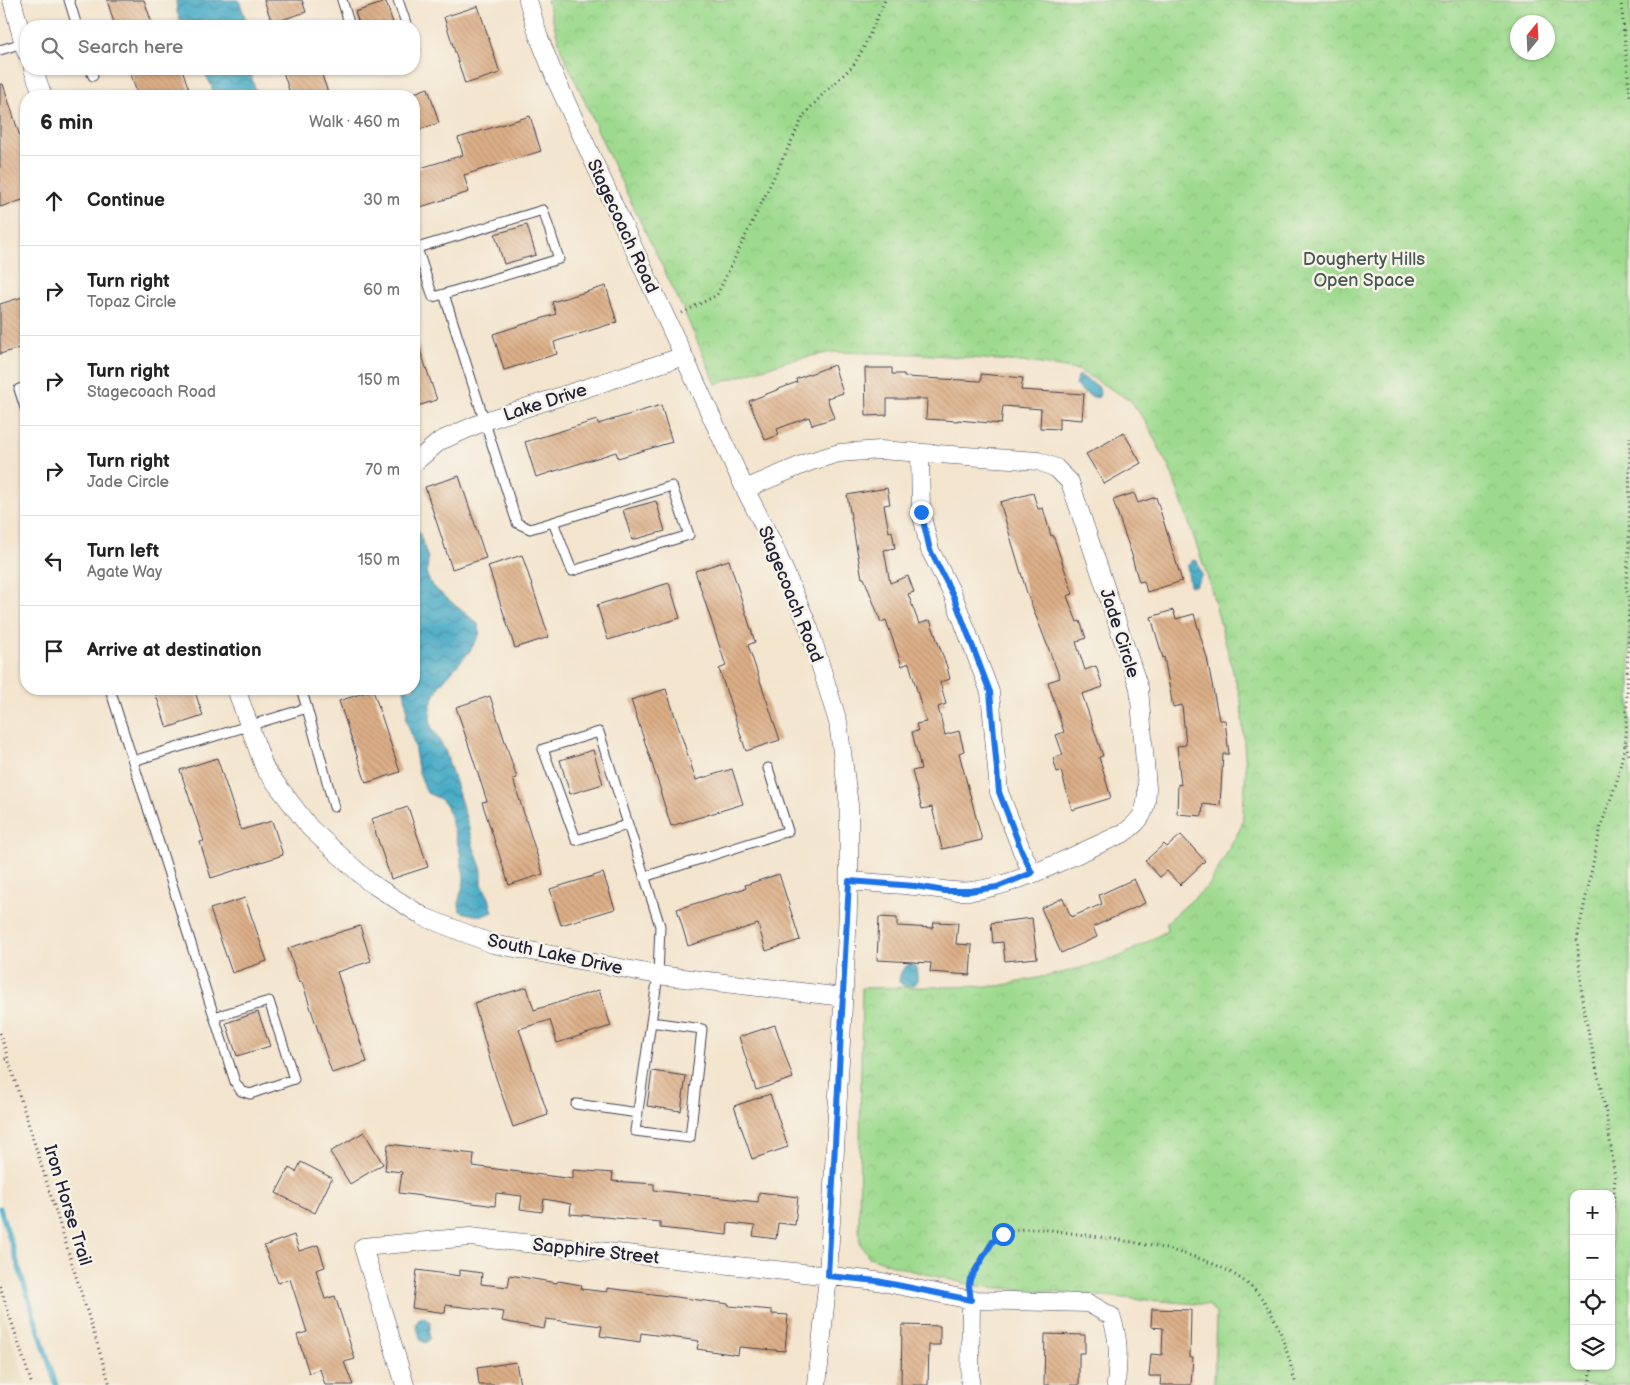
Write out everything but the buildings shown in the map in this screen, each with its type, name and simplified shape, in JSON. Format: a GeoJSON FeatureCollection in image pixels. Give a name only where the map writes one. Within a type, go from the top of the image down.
{"type":"FeatureCollection","features":[{"type":"Feature","properties":{"kind":"street"},"geometry":{"type":"LineString","coordinates":[[12,0],[20,28]]}},
{"type":"Feature","properties":{"kind":"street","name":"Stagecoach Road"},"geometry":{"type":"LineString","coordinates":[[528,0],[538,35],[556,80],[745,489],[773,544],[809,628],[838,722],[849,805],[849,881],[828,1276],[817,1385]]}},
{"type":"Feature","properties":{"kind":"street"},"geometry":{"type":"LineString","coordinates":[[35,75],[41,90]]}},
{"type":"Feature","properties":{"kind":"street","name":"Lake Drive"},"geometry":{"type":"LineString","coordinates":[[420,458],[440,441],[485,421],[684,356]]}},
{"type":"Feature","properties":{"kind":"street","name":"Jade Circle"},"geometry":{"type":"LineString","coordinates":[[745,489],[809,462],[839,452],[880,450],[920,454],[993,457],[1038,461],[1056,468],[1070,482],[1139,688],[1147,803],[1141,817],[1134,826],[1122,834],[997,887],[970,891],[945,891],[915,886],[849,881]]}},
{"type":"Feature","properties":{"kind":"street"},"geometry":{"type":"LineString","coordinates":[[920,454],[921,512],[930,550],[953,595],[990,692],[999,792],[1032,873]]}},
{"type":"Feature","properties":{"kind":"street","name":"South Lake Drive"},"geometry":{"type":"LineString","coordinates":[[238,695],[265,769],[310,828],[369,882],[424,917],[494,944],[658,975],[843,997]]}},
{"type":"Feature","properties":{"kind":"street","name":"Sapphire Street"},"geometry":{"type":"LineString","coordinates":[[405,1385],[363,1247],[470,1237],[877,1281],[971,1300],[1088,1303],[1111,1316],[1116,1331],[1118,1349],[1116,1385]]}},
{"type":"Feature","properties":{"kind":"street"},"geometry":{"type":"LineString","coordinates":[[970,1385],[971,1300]]}},
{"type":"Feature","properties":{"kind":"lane"},"geometry":{"type":"LineString","coordinates":[[69,0],[73,20]]}},
{"type":"Feature","properties":{"kind":"lane"},"geometry":{"type":"LineString","coordinates":[[342,0],[348,20]]}},
{"type":"Feature","properties":{"kind":"lane"},"geometry":{"type":"LineString","coordinates":[[398,0],[405,20]]}},
{"type":"Feature","properties":{"kind":"lane"},"geometry":{"type":"LineString","coordinates":[[0,50],[20,47]]}},
{"type":"Feature","properties":{"kind":"lane"},"geometry":{"type":"LineString","coordinates":[[420,247],[543,210],[560,259],[433,297],[420,257]]}},
{"type":"Feature","properties":{"kind":"lane"},"geometry":{"type":"LineString","coordinates":[[444,294],[517,523],[530,529],[553,522],[672,486],[689,535],[572,571],[553,522]]}},
{"type":"Feature","properties":{"kind":"lane"},"geometry":{"type":"LineString","coordinates":[[112,695],[214,1017],[235,1082],[241,1091],[250,1094],[294,1079],[269,1001],[214,1017]]}},
{"type":"Feature","properties":{"kind":"lane"},"geometry":{"type":"LineString","coordinates":[[302,695],[334,807]]}},
{"type":"Feature","properties":{"kind":"lane"},"geometry":{"type":"LineString","coordinates":[[133,762],[307,708]]}},
{"type":"Feature","properties":{"kind":"lane"},"geometry":{"type":"LineString","coordinates":[[627,825],[576,840],[543,749],[599,732],[660,926],[658,975],[651,1022],[638,1113],[635,1131],[690,1138],[702,1029],[651,1022]]}},
{"type":"Feature","properties":{"kind":"lane"},"geometry":{"type":"LineString","coordinates":[[644,877],[788,831],[768,768]]}},
{"type":"Feature","properties":{"kind":"lane"},"geometry":{"type":"LineString","coordinates":[[576,1104],[638,1113]]}},
{"type":"Feature","properties":{"kind":"path"},"geometry":{"type":"LineString","coordinates":[[667,321],[717,295],[804,115],[824,92],[853,66],[863,49],[885,0]]}},
{"type":"Feature","properties":{"kind":"path"},"geometry":{"type":"LineString","coordinates":[[1622,0],[1630,96]]}},
{"type":"Feature","properties":{"kind":"path"},"geometry":{"type":"LineString","coordinates":[[1611,1235],[1615,1177],[1606,1112],[1583,1008],[1577,938],[1600,826],[1617,781],[1626,743],[1629,597],[1626,589],[1629,548],[1630,437]]}},
{"type":"Feature","properties":{"kind":"path"},"geometry":{"type":"LineString","coordinates":[[1626,743],[1630,758]]}},
{"type":"Feature","properties":{"kind":"path","name":"Iron Horse Trail"},"geometry":{"type":"LineString","coordinates":[[0,1033],[110,1385]]}},
{"type":"Feature","properties":{"kind":"path"},"geometry":{"type":"LineString","coordinates":[[0,1061],[8,1058]]}},
{"type":"Feature","properties":{"kind":"path"},"geometry":{"type":"LineString","coordinates":[[971,1300],[970,1279],[983,1256],[993,1241],[1003,1234],[1016,1230],[1031,1228],[1051,1230],[1172,1250],[1225,1269],[1245,1282],[1263,1299],[1277,1322],[1296,1385]]}},
{"type":"Feature","properties":{"kind":"path"},"geometry":{"type":"LineString","coordinates":[[0,1286],[32,1385]]}},
{"type":"Feature","properties":{"kind":"path"},"geometry":{"type":"LineString","coordinates":[[1589,1385],[1591,1370]]}},
{"type":"Feature","properties":{"kind":"shaded area"},"geometry":{"type":"Polygon","coordinates":[[[0,1302],[26,1385],[0,1385],[0,1302]]]}},
{"type":"Feature","properties":{"kind":"green space","name":"Dougherty Hills Open Space"},"geometry":{"type":"Polygon","coordinates":[[[547,0],[1630,0],[1630,1385],[1214,1385],[1216,1314],[1209,1305],[977,1286],[905,1269],[869,1257],[860,1243],[859,1227],[862,988],[999,986],[1066,972],[1119,957],[1167,931],[1166,923],[1210,884],[1242,825],[1246,772],[1241,701],[1209,581],[1172,474],[1146,422],[1130,400],[1078,370],[1035,363],[920,354],[832,352],[787,361],[716,384],[683,309],[616,171],[561,49],[547,0]]]}},
{"type":"Feature","properties":{"kind":"water"},"geometry":{"type":"Polygon","coordinates":[[[176,0],[239,0],[246,20],[180,20],[176,0]]]}},
{"type":"Feature","properties":{"kind":"water"},"geometry":{"type":"Polygon","coordinates":[[[206,75],[252,75],[256,90],[212,90],[206,75]]]}},
{"type":"Feature","properties":{"kind":"water"},"geometry":{"type":"Polygon","coordinates":[[[1078,376],[1099,387],[1100,394],[1098,398],[1086,393],[1075,385],[1078,376]]]}},
{"type":"Feature","properties":{"kind":"water"},"geometry":{"type":"Polygon","coordinates":[[[420,535],[428,558],[427,576],[432,586],[478,624],[480,634],[470,651],[439,686],[431,704],[430,719],[432,728],[445,750],[482,870],[482,884],[493,912],[484,915],[472,915],[460,911],[459,900],[464,876],[461,856],[447,806],[440,799],[427,793],[418,770],[414,744],[406,719],[405,695],[420,695],[420,535]]]}},
{"type":"Feature","properties":{"kind":"water"},"geometry":{"type":"Polygon","coordinates":[[[1193,560],[1197,561],[1202,575],[1195,586],[1190,586],[1187,566],[1193,560]]]}},
{"type":"Feature","properties":{"kind":"water"},"geometry":{"type":"Polygon","coordinates":[[[911,964],[917,967],[917,982],[913,985],[904,986],[899,982],[900,976],[904,968],[911,964]]]}},
{"type":"Feature","properties":{"kind":"water"},"geometry":{"type":"Polygon","coordinates":[[[424,1317],[431,1322],[430,1339],[426,1343],[421,1341],[416,1324],[420,1318],[424,1317]]]}},
{"type":"Feature","properties":{"kind":"waterway"},"geometry":{"type":"LineString","coordinates":[[0,1208],[56,1385]]}},
{"type":"Feature","properties":{"kind":"route"},"geometry":{"type":"LineString","coordinates":[[921,512],[930,550],[953,595],[990,692],[999,792],[1032,873],[997,887],[970,891],[945,891],[915,886],[849,881],[848,933],[828,1276],[877,1281],[971,1300],[970,1279],[993,1241],[1003,1234]]}}]}
